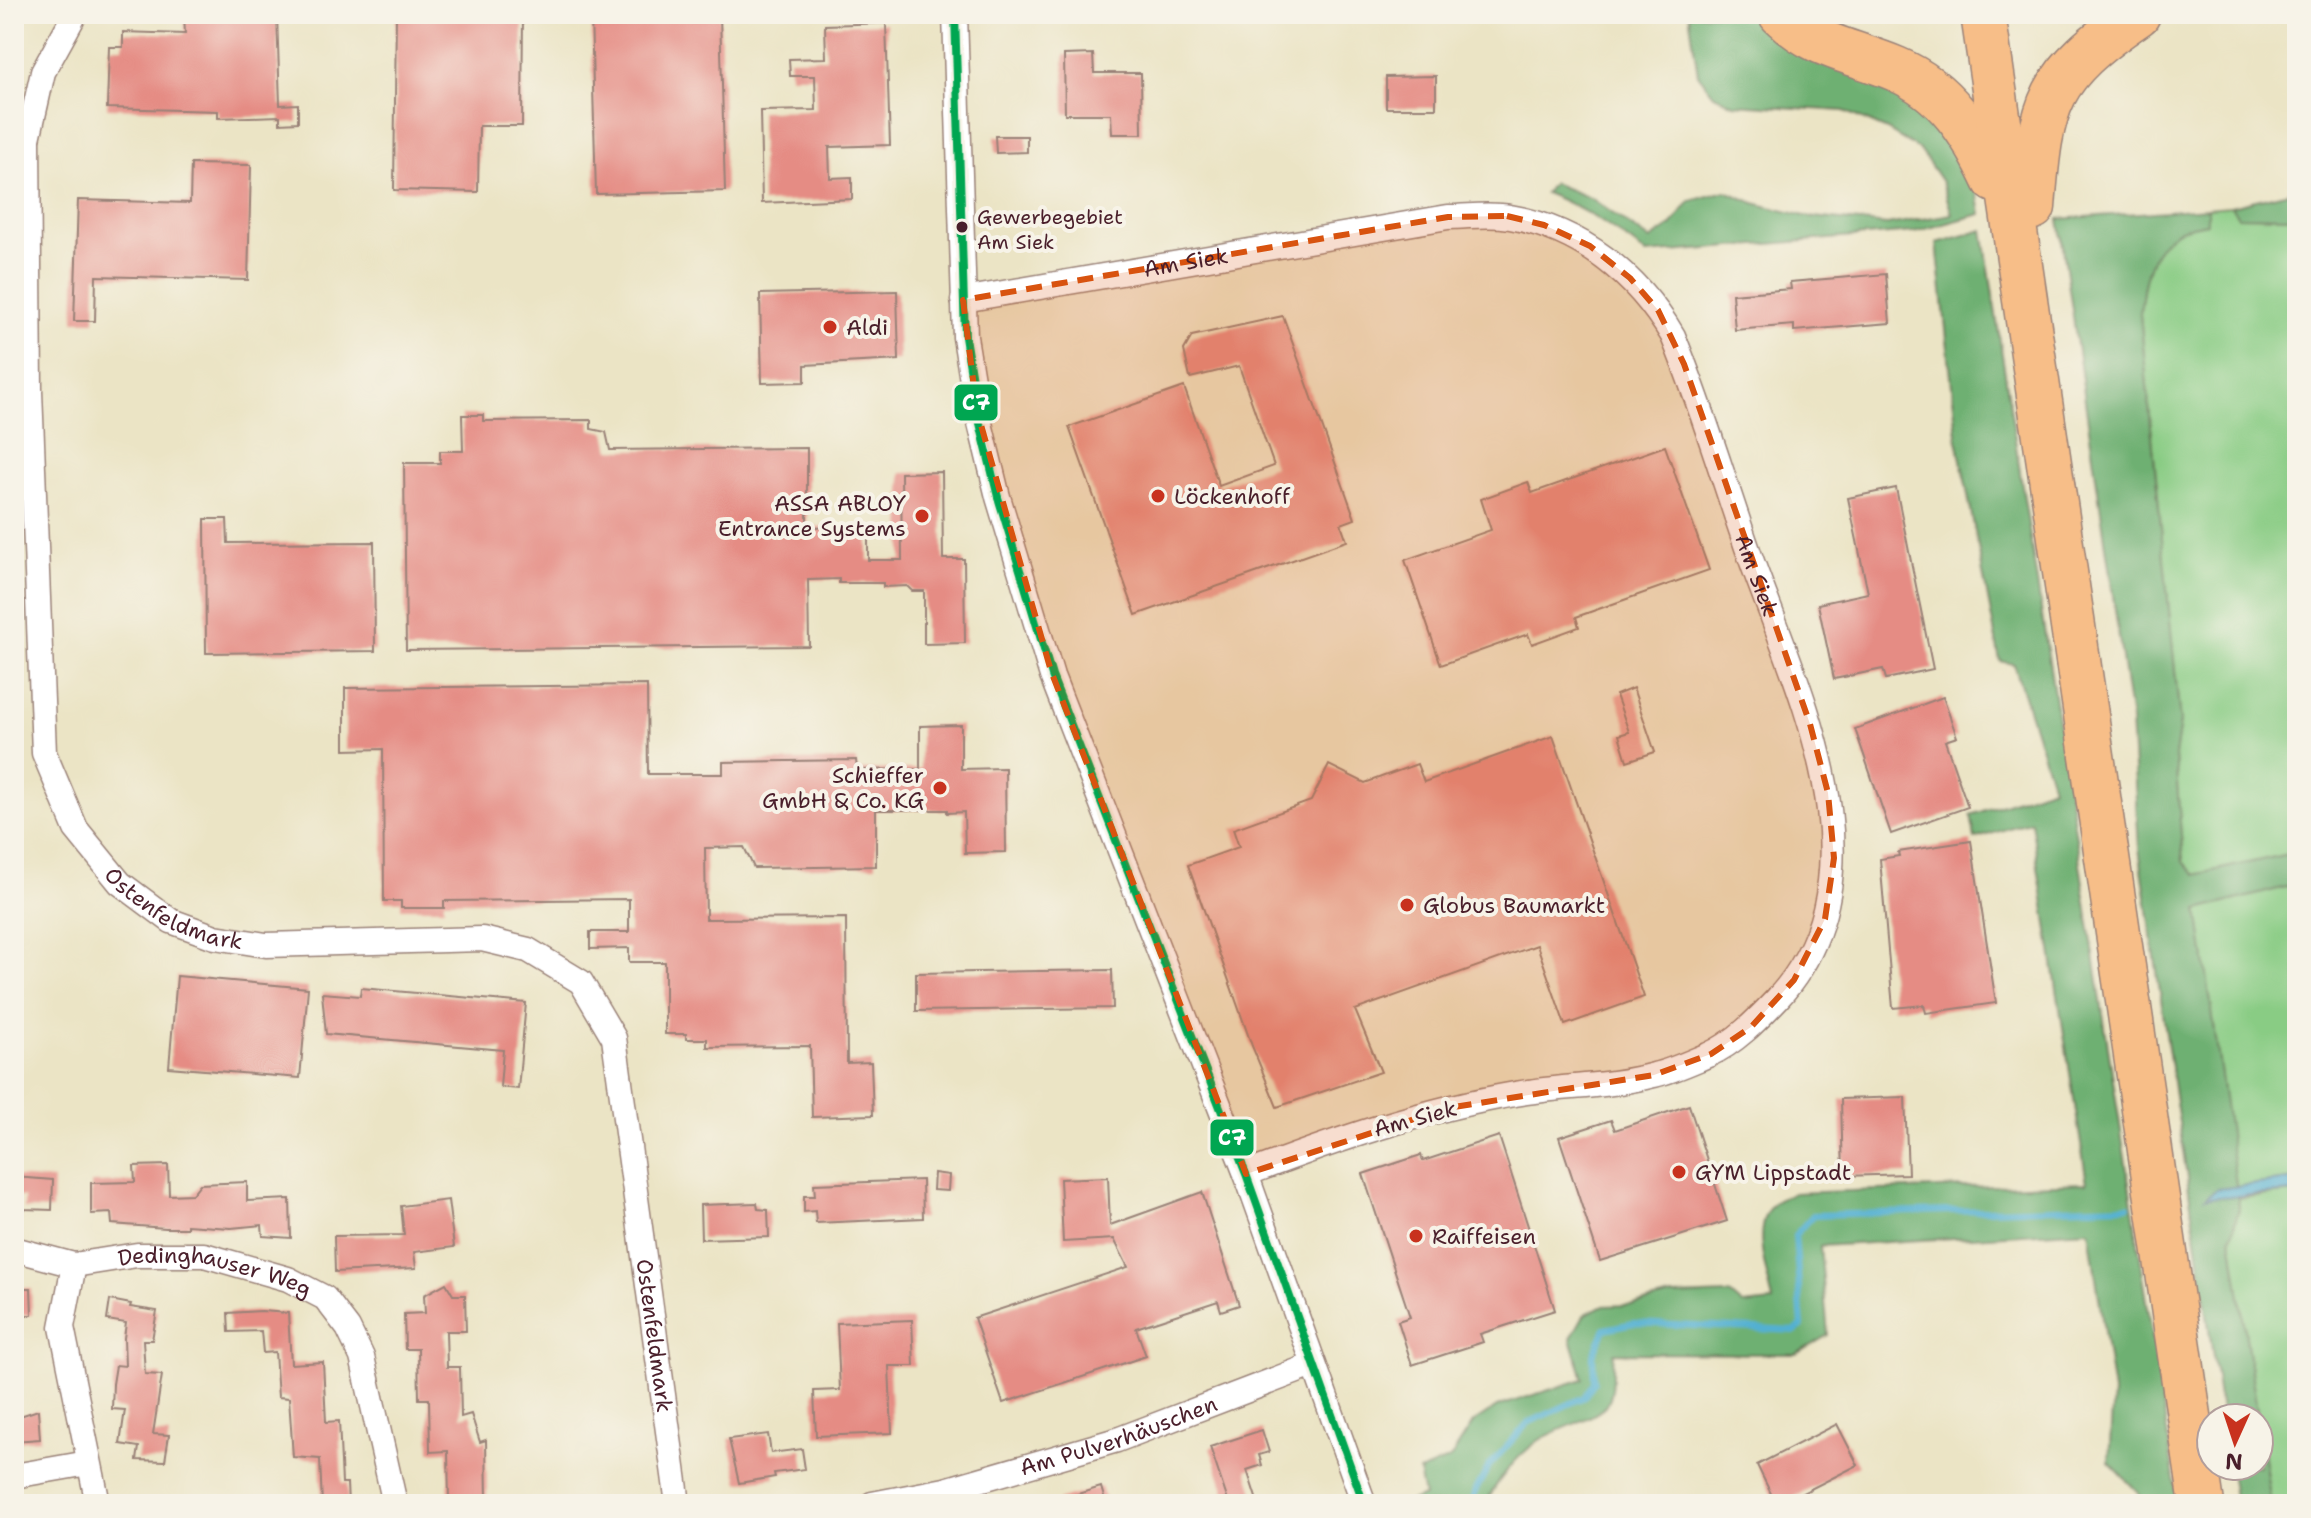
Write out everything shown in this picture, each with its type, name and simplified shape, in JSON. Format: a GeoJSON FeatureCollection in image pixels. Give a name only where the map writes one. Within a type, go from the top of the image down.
{"type":"FeatureCollection","features":[{"type":"Feature","properties":{"kind":"highway"},"geometry":{"type":"LineString","coordinates":[[1781,14],[1823,44],[1894,68],[1933,90],[1970,132],[2022,217]]}},
{"type":"Feature","properties":{"kind":"highway"},"geometry":{"type":"LineString","coordinates":[[1983,14],[2022,217],[2207,1402]]}},
{"type":"Feature","properties":{"kind":"highway"},"geometry":{"type":"LineString","coordinates":[[2004,14],[2022,217],[2202,1504]]}},
{"type":"Feature","properties":{"kind":"highway"},"geometry":{"type":"LineString","coordinates":[[2022,217],[2039,138],[2056,89],[2089,49],[2138,14]]}},
{"type":"Feature","properties":{"kind":"highway"},"geometry":{"type":"LineString","coordinates":[[2219,1482],[2222,1504]]}},
{"type":"Feature","properties":{"kind":"street","name":"Ostenfeldmark"},"geometry":{"type":"LineString","coordinates":[[75,14],[43,72],[28,139],[30,391],[44,753],[76,829],[120,883],[171,921],[215,937],[266,945],[482,939],[528,950],[581,982],[614,1038],[678,1504]]}},
{"type":"Feature","properties":{"kind":"street"},"geometry":{"type":"LineString","coordinates":[[955,14],[963,300],[968,362],[998,497],[1051,671],[1246,1174],[1364,1504]]}},
{"type":"Feature","properties":{"kind":"street","name":"Am Siek"},"geometry":{"type":"LineString","coordinates":[[963,300],[1448,217],[1507,216],[1544,225],[1590,246],[1630,278],[1658,310],[1673,336],[1810,724],[1828,793],[1834,858],[1825,919],[1794,980],[1751,1027],[1711,1054],[1654,1075],[1516,1094],[1448,1108],[1342,1138],[1246,1174]]}},
{"type":"Feature","properties":{"kind":"street","name":"Dedinghauser Weg"},"geometry":{"type":"LineString","coordinates":[[14,1249],[74,1265],[137,1255],[204,1255],[288,1279],[325,1298],[348,1328],[362,1357],[395,1504]]}},
{"type":"Feature","properties":{"kind":"street"},"geometry":{"type":"LineString","coordinates":[[74,1265],[62,1327],[98,1504]]}},
{"type":"Feature","properties":{"kind":"street","name":"Am Pulverhäuschen"},"geometry":{"type":"LineString","coordinates":[[872,1504],[945,1490],[1117,1440],[1313,1365]]}},
{"type":"Feature","properties":{"kind":"street"},"geometry":{"type":"LineString","coordinates":[[14,1476],[88,1463]]}},
{"type":"Feature","properties":{"kind":"highlighted area"},"geometry":{"type":"Polygon","coordinates":[[[1507,216],[1544,225],[1590,246],[1630,278],[1658,310],[1684,364],[1810,724],[1828,793],[1834,858],[1825,919],[1794,980],[1751,1027],[1711,1054],[1654,1075],[1448,1108],[1246,1174],[1051,671],[977,411],[963,300],[1448,217],[1507,216]]]}},
{"type":"Feature","properties":{"kind":"green space"},"geometry":{"type":"Polygon","coordinates":[[[1689,14],[1760,14],[1762,18],[1891,85],[1947,128],[1976,184],[1981,214],[1914,232],[1646,254],[1598,220],[1545,193],[1553,183],[1592,199],[1650,240],[1671,226],[1690,201],[1726,191],[1754,203],[1805,216],[1887,225],[1952,214],[1942,182],[1920,150],[1887,130],[1844,111],[1734,104],[1714,95],[1698,74],[1689,14]]]}},
{"type":"Feature","properties":{"kind":"green space"},"geometry":{"type":"Polygon","coordinates":[[[2297,190],[2297,217],[2238,216],[2231,206],[2297,190]]]}},
{"type":"Feature","properties":{"kind":"green space"},"geometry":{"type":"Polygon","coordinates":[[[2231,206],[2238,216],[2297,217],[2297,852],[2194,875],[2183,862],[2175,755],[2180,722],[2140,314],[2149,265],[2161,243],[2181,229],[2207,223],[2207,208],[2231,206]]]}},
{"type":"Feature","properties":{"kind":"green space"},"geometry":{"type":"Polygon","coordinates":[[[2207,208],[2207,223],[2180,229],[2159,247],[2145,279],[2140,314],[2180,722],[2175,756],[2183,862],[2195,875],[2297,852],[2297,884],[2198,910],[2238,1198],[2239,1208],[2231,1237],[2256,1402],[2220,1402],[2139,848],[2131,721],[2059,219],[2207,208]]]}},
{"type":"Feature","properties":{"kind":"green space"},"geometry":{"type":"Polygon","coordinates":[[[1983,230],[2178,1504],[2141,1504],[2138,1492],[2109,1462],[2113,1392],[2089,1230],[1820,1246],[1828,1335],[1796,1354],[1614,1353],[1608,1403],[1596,1414],[1530,1447],[1501,1478],[1486,1504],[1403,1504],[1424,1496],[1419,1472],[1450,1459],[1473,1423],[1497,1407],[1583,1379],[1571,1338],[1584,1315],[1601,1306],[1633,1305],[1672,1296],[1730,1294],[1743,1305],[1773,1302],[1762,1250],[1763,1224],[1775,1202],[1792,1193],[2087,1183],[2031,821],[1975,839],[1971,815],[2053,787],[2014,664],[2000,661],[1958,444],[1937,243],[1983,230]]]}},
{"type":"Feature","properties":{"kind":"green space"},"geometry":{"type":"Polygon","coordinates":[[[2297,884],[2297,1179],[2236,1187],[2198,910],[2297,884]]]}},
{"type":"Feature","properties":{"kind":"green space"},"geometry":{"type":"Polygon","coordinates":[[[2297,1192],[2297,1504],[2271,1504],[2268,1482],[2275,1482],[2275,1402],[2256,1402],[2231,1237],[2239,1208],[2238,1198],[2297,1192]]]}},
{"type":"Feature","properties":{"kind":"green space"},"geometry":{"type":"Polygon","coordinates":[[[2232,1482],[2268,1482],[2271,1504],[2235,1504],[2232,1482]]]}},
{"type":"Feature","properties":{"kind":"water"},"geometry":{"type":"Polygon","coordinates":[[[2297,1179],[2297,1192],[2205,1198],[2217,1189],[2297,1179]]]}},
{"type":"Feature","properties":{"kind":"building"},"geometry":{"type":"Polygon","coordinates":[[[184,14],[277,14],[280,105],[298,104],[298,122],[280,123],[280,116],[218,118],[218,111],[107,108],[109,47],[123,47],[123,32],[185,34],[184,14]]]}},
{"type":"Feature","properties":{"kind":"building"},"geometry":{"type":"Polygon","coordinates":[[[396,14],[523,14],[522,126],[479,126],[478,192],[394,190],[396,14]]]}},
{"type":"Feature","properties":{"kind":"building"},"geometry":{"type":"Polygon","coordinates":[[[591,14],[720,14],[725,191],[596,194],[591,14]]]}},
{"type":"Feature","properties":{"kind":"building"},"geometry":{"type":"Polygon","coordinates":[[[886,23],[890,145],[829,147],[830,178],[852,177],[852,199],[762,203],[760,111],[816,110],[815,76],[790,76],[789,59],[826,58],[825,25],[886,23]]]}},
{"type":"Feature","properties":{"kind":"building"},"geometry":{"type":"Polygon","coordinates":[[[1093,54],[1094,73],[1141,73],[1142,134],[1112,134],[1111,114],[1065,114],[1064,55],[1093,54]]]}},
{"type":"Feature","properties":{"kind":"building"},"geometry":{"type":"Polygon","coordinates":[[[1436,76],[1436,108],[1386,108],[1386,77],[1436,76]]]}},
{"type":"Feature","properties":{"kind":"building"},"geometry":{"type":"Polygon","coordinates":[[[995,136],[1027,136],[1027,152],[996,153],[995,136]]]}},
{"type":"Feature","properties":{"kind":"building"},"geometry":{"type":"Polygon","coordinates":[[[191,164],[251,165],[248,280],[96,276],[95,321],[74,321],[78,200],[190,203],[191,164]]]}},
{"type":"Feature","properties":{"kind":"building"},"geometry":{"type":"Polygon","coordinates":[[[1886,274],[1890,323],[1794,331],[1794,325],[1735,330],[1732,294],[1791,289],[1790,282],[1886,274]]]}},
{"type":"Feature","properties":{"kind":"building","name":"Aldi"},"geometry":{"type":"Polygon","coordinates":[[[897,291],[899,360],[805,365],[805,382],[762,383],[760,294],[897,291]]]}},
{"type":"Feature","properties":{"kind":"building","name":"Löckenhoff"},"geometry":{"type":"Polygon","coordinates":[[[1283,316],[1355,519],[1341,524],[1347,541],[1136,615],[1069,427],[1184,387],[1219,486],[1274,466],[1239,366],[1190,378],[1184,350],[1192,336],[1283,316]]]}},
{"type":"Feature","properties":{"kind":"building"},"geometry":{"type":"Polygon","coordinates":[[[462,415],[483,415],[483,421],[591,420],[591,429],[606,432],[610,450],[807,448],[807,527],[868,526],[868,560],[902,560],[901,473],[942,472],[943,559],[964,559],[965,643],[924,644],[924,591],[912,591],[907,586],[883,587],[883,583],[839,583],[839,579],[808,580],[809,646],[406,650],[404,463],[440,463],[440,451],[463,451],[462,415]]]}},
{"type":"Feature","properties":{"kind":"building"},"geometry":{"type":"Polygon","coordinates":[[[1665,446],[1709,570],[1576,617],[1579,627],[1532,644],[1528,634],[1441,665],[1405,560],[1491,530],[1481,499],[1528,482],[1532,493],[1665,446]]]}},
{"type":"Feature","properties":{"kind":"building"},"geometry":{"type":"Polygon","coordinates":[[[1896,488],[1933,669],[1886,679],[1883,669],[1834,679],[1818,604],[1868,593],[1848,498],[1896,488]]]}},
{"type":"Feature","properties":{"kind":"building"},"geometry":{"type":"Polygon","coordinates":[[[205,519],[227,519],[228,543],[374,542],[375,651],[206,653],[205,519]]]}},
{"type":"Feature","properties":{"kind":"building"},"geometry":{"type":"Polygon","coordinates":[[[647,685],[648,774],[723,774],[723,762],[856,760],[857,770],[920,769],[920,726],[961,725],[961,769],[1005,768],[1006,852],[965,853],[964,812],[947,813],[947,810],[876,810],[876,866],[754,868],[744,847],[705,848],[706,919],[846,918],[847,1063],[871,1062],[873,1115],[812,1117],[810,1046],[707,1047],[707,1039],[686,1039],[686,1034],[665,1034],[665,962],[629,962],[629,948],[590,949],[590,932],[629,932],[629,899],[444,901],[444,908],[401,908],[401,901],[384,901],[383,749],[345,750],[345,688],[647,685]]]}},
{"type":"Feature","properties":{"kind":"building"},"geometry":{"type":"Polygon","coordinates":[[[1633,688],[1655,752],[1627,761],[1619,735],[1629,732],[1616,695],[1633,688]]]}},
{"type":"Feature","properties":{"kind":"building"},"geometry":{"type":"Polygon","coordinates":[[[1943,697],[1957,737],[1945,741],[1968,807],[1891,834],[1855,729],[1943,697]]]}},
{"type":"Feature","properties":{"kind":"building","name":"Globus Baumarkt"},"geometry":{"type":"Polygon","coordinates":[[[1553,736],[1644,997],[1565,1025],[1537,945],[1355,1010],[1381,1072],[1277,1107],[1252,1046],[1188,865],[1239,847],[1233,829],[1311,801],[1329,765],[1365,783],[1417,764],[1424,782],[1553,736]]]}},
{"type":"Feature","properties":{"kind":"building"},"geometry":{"type":"Polygon","coordinates":[[[1971,841],[1996,1003],[1926,1013],[1924,1005],[1893,1008],[1880,859],[1899,856],[1898,852],[1971,841]]]}},
{"type":"Feature","properties":{"kind":"building"},"geometry":{"type":"Polygon","coordinates":[[[1112,970],[1113,1008],[916,1011],[916,973],[1112,970]]]}},
{"type":"Feature","properties":{"kind":"building"},"geometry":{"type":"Polygon","coordinates":[[[177,976],[308,988],[300,1078],[169,1067],[177,976]]]}},
{"type":"Feature","properties":{"kind":"building"},"geometry":{"type":"Polygon","coordinates":[[[361,988],[526,1003],[518,1089],[500,1087],[503,1050],[326,1034],[322,993],[360,996],[361,988]]]}},
{"type":"Feature","properties":{"kind":"building"},"geometry":{"type":"Polygon","coordinates":[[[1905,1097],[1908,1174],[1843,1176],[1841,1099],[1905,1097]]]}},
{"type":"Feature","properties":{"kind":"building"},"geometry":{"type":"Polygon","coordinates":[[[1689,1105],[1727,1221],[1600,1261],[1559,1137],[1611,1120],[1615,1130],[1689,1105]]]}},
{"type":"Feature","properties":{"kind":"building"},"geometry":{"type":"Polygon","coordinates":[[[1499,1136],[1555,1310],[1480,1334],[1483,1342],[1412,1365],[1398,1321],[1410,1317],[1363,1174],[1421,1155],[1423,1161],[1499,1136]]]}},
{"type":"Feature","properties":{"kind":"building"},"geometry":{"type":"Polygon","coordinates":[[[168,1165],[169,1195],[192,1194],[200,1184],[247,1182],[247,1201],[290,1199],[291,1238],[263,1236],[262,1225],[166,1228],[112,1224],[111,1213],[91,1214],[91,1183],[135,1182],[134,1166],[168,1165]]]}},
{"type":"Feature","properties":{"kind":"building"},"geometry":{"type":"Polygon","coordinates":[[[934,1173],[949,1175],[948,1191],[933,1190],[934,1173]]]}},
{"type":"Feature","properties":{"kind":"building"},"geometry":{"type":"Polygon","coordinates":[[[14,1177],[53,1180],[52,1210],[24,1209],[24,1197],[14,1197],[14,1177]]]}},
{"type":"Feature","properties":{"kind":"building"},"geometry":{"type":"Polygon","coordinates":[[[1108,1177],[1110,1225],[1202,1192],[1239,1305],[1221,1311],[1218,1301],[1136,1328],[1146,1356],[1003,1403],[974,1318],[1128,1267],[1114,1239],[1063,1242],[1060,1179],[1108,1177]]]}},
{"type":"Feature","properties":{"kind":"building"},"geometry":{"type":"Polygon","coordinates":[[[922,1180],[923,1218],[816,1223],[815,1211],[804,1212],[804,1196],[815,1196],[814,1184],[922,1180]]]}},
{"type":"Feature","properties":{"kind":"building"},"geometry":{"type":"Polygon","coordinates":[[[448,1200],[454,1247],[414,1252],[416,1268],[335,1272],[334,1236],[404,1235],[401,1206],[448,1200]]]}},
{"type":"Feature","properties":{"kind":"building"},"geometry":{"type":"Polygon","coordinates":[[[757,1203],[758,1209],[768,1210],[769,1237],[701,1239],[700,1205],[757,1203]]]}},
{"type":"Feature","properties":{"kind":"building"},"geometry":{"type":"Polygon","coordinates":[[[446,1283],[453,1295],[465,1295],[466,1331],[446,1331],[447,1367],[460,1367],[461,1417],[471,1414],[480,1442],[486,1440],[487,1501],[449,1501],[448,1451],[430,1452],[429,1399],[419,1399],[418,1349],[405,1349],[404,1314],[425,1313],[424,1295],[446,1283]]]}},
{"type":"Feature","properties":{"kind":"building"},"geometry":{"type":"Polygon","coordinates":[[[14,1288],[31,1288],[32,1315],[14,1315],[14,1288]]]}},
{"type":"Feature","properties":{"kind":"building"},"geometry":{"type":"Polygon","coordinates":[[[110,1300],[157,1311],[152,1340],[143,1340],[145,1374],[162,1375],[153,1434],[169,1435],[165,1461],[137,1460],[139,1447],[120,1444],[125,1410],[112,1409],[113,1384],[116,1365],[125,1366],[126,1323],[107,1320],[110,1300]]]}},
{"type":"Feature","properties":{"kind":"building"},"geometry":{"type":"Polygon","coordinates":[[[228,1313],[288,1313],[291,1364],[323,1362],[326,1422],[339,1421],[342,1483],[347,1483],[348,1504],[322,1504],[320,1459],[293,1457],[289,1398],[278,1397],[275,1352],[263,1353],[261,1331],[229,1332],[228,1313]]]}},
{"type":"Feature","properties":{"kind":"building"},"geometry":{"type":"Polygon","coordinates":[[[912,1320],[914,1366],[889,1366],[892,1433],[816,1436],[814,1391],[840,1390],[837,1323],[912,1320]]]}},
{"type":"Feature","properties":{"kind":"building"},"geometry":{"type":"Polygon","coordinates":[[[38,1410],[40,1439],[14,1441],[14,1418],[38,1410]]]}},
{"type":"Feature","properties":{"kind":"building"},"geometry":{"type":"Polygon","coordinates":[[[1837,1424],[1858,1465],[1776,1504],[1757,1465],[1837,1424]]]}},
{"type":"Feature","properties":{"kind":"building"},"geometry":{"type":"Polygon","coordinates":[[[1262,1430],[1269,1452],[1259,1455],[1262,1465],[1247,1470],[1258,1504],[1229,1504],[1210,1447],[1262,1430]]]}},
{"type":"Feature","properties":{"kind":"building"},"geometry":{"type":"Polygon","coordinates":[[[768,1434],[771,1453],[802,1449],[805,1469],[774,1473],[775,1477],[739,1483],[729,1439],[768,1434]]]}},
{"type":"Feature","properties":{"kind":"building"},"geometry":{"type":"Polygon","coordinates":[[[1101,1487],[1106,1504],[1059,1504],[1058,1500],[1101,1487]]]}},
{"type":"Feature","properties":{"kind":"waterway"},"geometry":{"type":"LineString","coordinates":[[1472,1504],[1489,1466],[1528,1423],[1584,1397],[1594,1382],[1593,1355],[1605,1329],[1634,1323],[1795,1331],[1802,1326],[1795,1235],[1813,1215],[2128,1206]]}},
{"type":"Feature","properties":{"kind":"transit line","name":"C7"},"geometry":{"type":"LineString","coordinates":[[955,14],[965,337],[977,411],[998,497],[1052,676],[1246,1174],[1364,1504]]}},
{"type":"Feature","properties":{"kind":"place","name":"Gewerbegebiet Am Siek"},"geometry":{"type":"Point","coordinates":[962,227]}},
{"type":"Feature","properties":{"kind":"place","name":"Aldi"},"geometry":{"type":"Point","coordinates":[830,327]}},
{"type":"Feature","properties":{"kind":"place","name":"Löckenhoff"},"geometry":{"type":"Point","coordinates":[1158,496]}},
{"type":"Feature","properties":{"kind":"place","name":"ASSA ABLOY Entrance Systems"},"geometry":{"type":"Point","coordinates":[922,516]}},
{"type":"Feature","properties":{"kind":"place","name":"Schieffer GmbH & Co. KG"},"geometry":{"type":"Point","coordinates":[940,788]}},
{"type":"Feature","properties":{"kind":"place","name":"Globus Baumarkt"},"geometry":{"type":"Point","coordinates":[1407,905]}},
{"type":"Feature","properties":{"kind":"place","name":"GYM Lippstadt"},"geometry":{"type":"Point","coordinates":[1679,1172]}},
{"type":"Feature","properties":{"kind":"place","name":"Raiffeisen"},"geometry":{"type":"Point","coordinates":[1416,1236]}}]}
